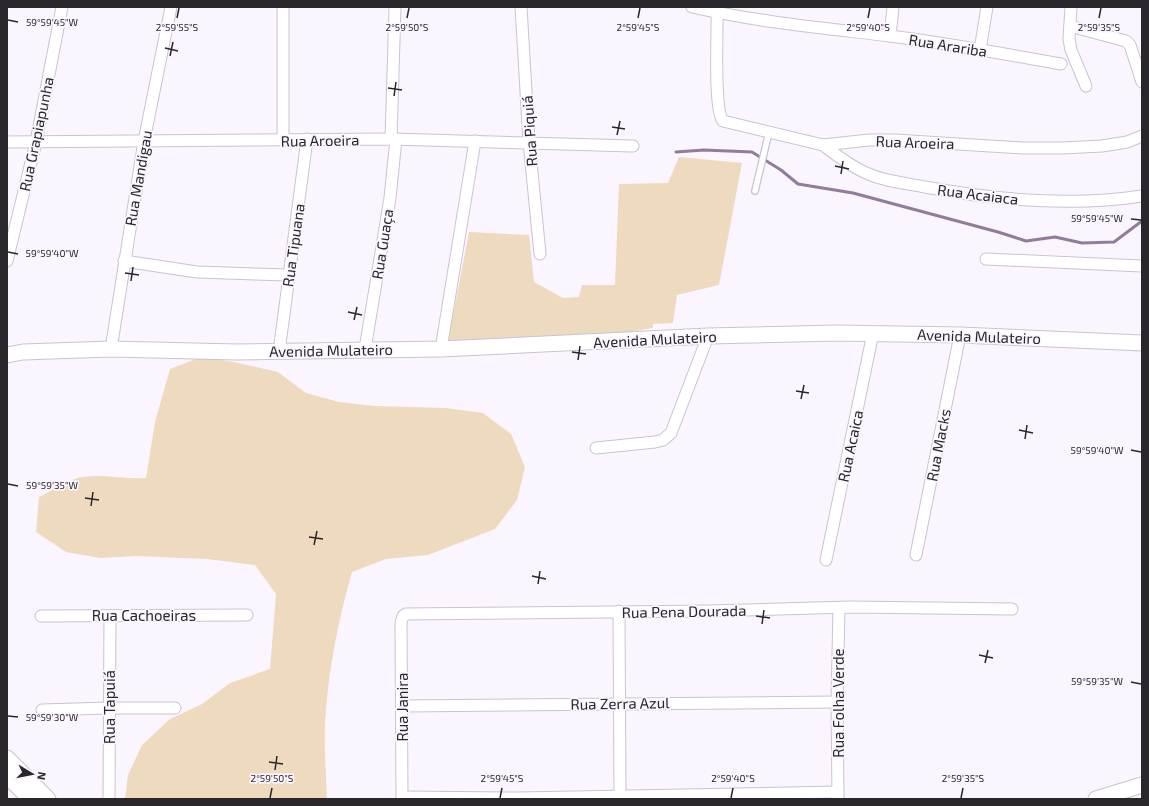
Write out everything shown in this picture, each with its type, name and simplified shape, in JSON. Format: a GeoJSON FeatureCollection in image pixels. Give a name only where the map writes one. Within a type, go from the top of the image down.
{"type":"FeatureCollection","features":[{"type":"Feature","properties":{"kind":"street","name":"Rua Grapiapunha"},"geometry":{"type":"LineString","coordinates":[[7,261],[36,142],[62,7]]}},
{"type":"Feature","properties":{"kind":"street","name":"Rua Mandigau"},"geometry":{"type":"LineString","coordinates":[[111,349],[144,142],[171,7]]}},
{"type":"Feature","properties":{"kind":"street"},"geometry":{"type":"LineString","coordinates":[[283,7],[283,140]]}},
{"type":"Feature","properties":{"kind":"street","name":"Rua Guaça"},"geometry":{"type":"LineString","coordinates":[[365,349],[390,198],[394,139],[395,7]]}},
{"type":"Feature","properties":{"kind":"street","name":"Rua Piquiá"},"geometry":{"type":"LineString","coordinates":[[522,7],[528,142],[540,254]]}},
{"type":"Feature","properties":{"kind":"street","name":"Rua Arariba"},"geometry":{"type":"LineString","coordinates":[[692,7],[830,30],[890,36],[1061,64]]}},
{"type":"Feature","properties":{"kind":"street"},"geometry":{"type":"LineString","coordinates":[[890,36],[893,7]]}},
{"type":"Feature","properties":{"kind":"street"},"geometry":{"type":"LineString","coordinates":[[980,50],[987,7]]}},
{"type":"Feature","properties":{"kind":"street"},"geometry":{"type":"LineString","coordinates":[[1071,7],[1069,39],[1071,50],[1086,86]]}},
{"type":"Feature","properties":{"kind":"street","name":"Rua Aroeira"},"geometry":{"type":"LineString","coordinates":[[717,10],[717,89],[719,114],[723,121],[824,145],[869,140],[895,140],[1023,148],[1062,148],[1102,146],[1127,142],[1142,136]]}},
{"type":"Feature","properties":{"kind":"street"},"geometry":{"type":"LineString","coordinates":[[1070,26],[1126,42],[1130,45],[1142,82]]}},
{"type":"Feature","properties":{"kind":"street","name":"Rua Tipuana"},"geometry":{"type":"LineString","coordinates":[[279,352],[307,139]]}},
{"type":"Feature","properties":{"kind":"street","name":"Rua Aroeira"},"geometry":{"type":"LineString","coordinates":[[7,142],[394,139],[633,146]]}},
{"type":"Feature","properties":{"kind":"street"},"geometry":{"type":"LineString","coordinates":[[441,349],[475,141]]}},
{"type":"Feature","properties":{"kind":"street","name":"Rua Acaiaca"},"geometry":{"type":"LineString","coordinates":[[824,145],[842,160],[864,172],[889,181],[958,193],[1054,202],[1096,201],[1142,196]]}},
{"type":"Feature","properties":{"kind":"street"},"geometry":{"type":"LineString","coordinates":[[986,259],[1142,266]]}},
{"type":"Feature","properties":{"kind":"street"},"geometry":{"type":"LineString","coordinates":[[124,261],[197,272],[288,275]]}},
{"type":"Feature","properties":{"kind":"street","name":"Avenida Mulateiro"},"geometry":{"type":"LineString","coordinates":[[7,355],[24,352],[111,349],[279,352],[365,349],[441,349],[708,336],[873,333],[960,335],[1142,343]]}},
{"type":"Feature","properties":{"kind":"street","name":"Rua Acaica"},"geometry":{"type":"LineString","coordinates":[[826,560],[873,333]]}},
{"type":"Feature","properties":{"kind":"street","name":"Rua Macks"},"geometry":{"type":"LineString","coordinates":[[916,555],[960,335]]}},
{"type":"Feature","properties":{"kind":"street"},"geometry":{"type":"LineString","coordinates":[[596,448],[655,442],[663,440],[671,433],[708,336]]}},
{"type":"Feature","properties":{"kind":"street","name":"Avenida Mulateiro"},"geometry":{"type":"LineString","coordinates":[[7,346],[24,352]]}},
{"type":"Feature","properties":{"kind":"street","name":"Rua Pena Dourada"},"geometry":{"type":"LineString","coordinates":[[403,616],[411,613],[839,608],[1012,609]]}},
{"type":"Feature","properties":{"kind":"street","name":"Rua Folha Verde"},"geometry":{"type":"LineString","coordinates":[[838,796],[837,702],[839,608]]}},
{"type":"Feature","properties":{"kind":"street"},"geometry":{"type":"LineString","coordinates":[[619,611],[620,798]]}},
{"type":"Feature","properties":{"kind":"street","name":"Rua Cachoeiras"},"geometry":{"type":"LineString","coordinates":[[41,616],[247,615]]}},
{"type":"Feature","properties":{"kind":"street","name":"Rua Tapuiá"},"geometry":{"type":"LineString","coordinates":[[109,799],[110,616]]}},
{"type":"Feature","properties":{"kind":"street","name":"Rua Janira"},"geometry":{"type":"LineString","coordinates":[[402,798],[401,623],[403,616]]}},
{"type":"Feature","properties":{"kind":"street","name":"Rua Zerra Azul"},"geometry":{"type":"LineString","coordinates":[[402,706],[837,702]]}},
{"type":"Feature","properties":{"kind":"street"},"geometry":{"type":"LineString","coordinates":[[42,710],[175,708]]}},
{"type":"Feature","properties":{"kind":"street"},"geometry":{"type":"LineString","coordinates":[[7,758],[48,799]]}},
{"type":"Feature","properties":{"kind":"street"},"geometry":{"type":"LineString","coordinates":[[7,776],[30,799]]}},
{"type":"Feature","properties":{"kind":"street"},"geometry":{"type":"LineString","coordinates":[[1100,798],[1142,785]]}},
{"type":"Feature","properties":{"kind":"street"},"geometry":{"type":"LineString","coordinates":[[402,798],[838,796]]}},
{"type":"Feature","properties":{"kind":"lane"},"geometry":{"type":"LineString","coordinates":[[755,191],[769,132]]}},
{"type":"Feature","properties":{"kind":"shaded area"},"geometry":{"type":"Polygon","coordinates":[[[679,157],[742,163],[719,285],[677,295],[673,323],[653,324],[653,328],[634,331],[633,336],[448,342],[469,232],[529,235],[534,282],[563,298],[579,297],[582,285],[615,285],[619,184],[668,183],[679,157]]]}},
{"type":"Feature","properties":{"kind":"shaded area"},"geometry":{"type":"Polygon","coordinates":[[[201,357],[234,362],[278,372],[306,393],[339,402],[374,406],[446,408],[483,413],[511,434],[525,467],[517,500],[495,529],[428,555],[386,559],[352,572],[338,628],[326,704],[325,761],[327,799],[125,799],[128,775],[142,745],[170,719],[202,704],[230,683],[270,669],[276,594],[255,565],[207,559],[136,556],[100,558],[66,552],[36,532],[39,497],[66,483],[82,477],[91,476],[146,478],[155,422],[170,369],[201,357]]]}},
{"type":"Feature","properties":{"kind":"waterway"},"geometry":{"type":"LineString","coordinates":[[676,152],[704,150],[752,152],[781,170],[798,184],[853,193],[1026,241],[1055,237],[1082,243],[1114,242],[1142,221]]}}]}
